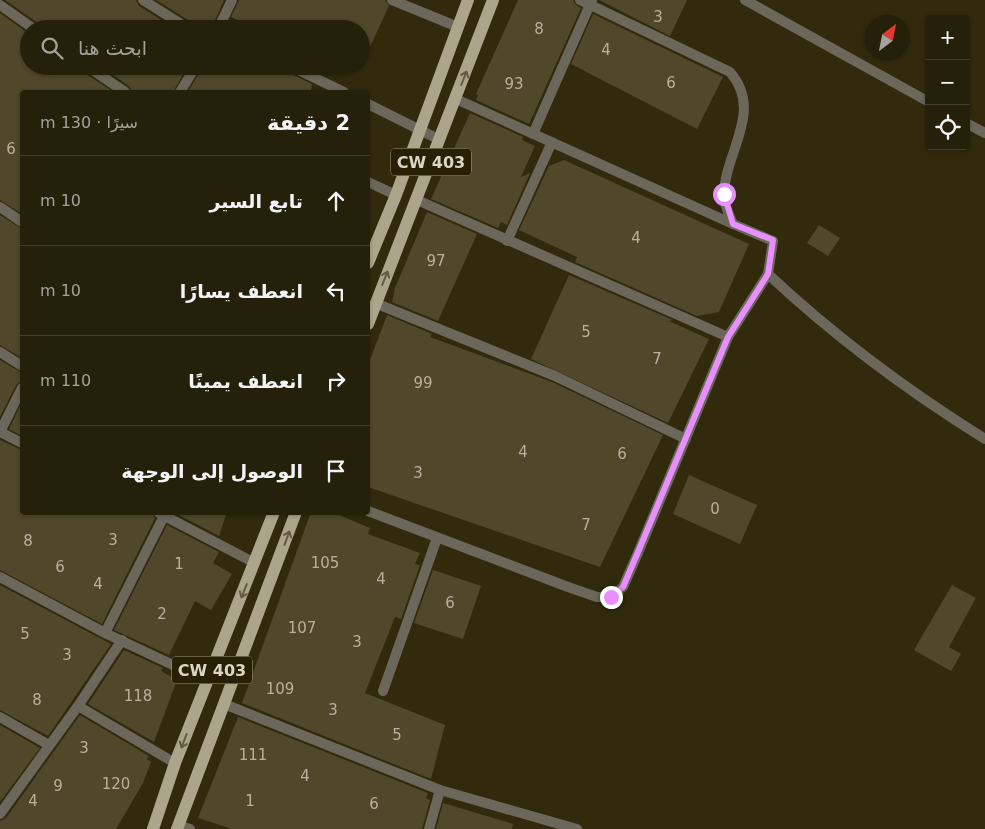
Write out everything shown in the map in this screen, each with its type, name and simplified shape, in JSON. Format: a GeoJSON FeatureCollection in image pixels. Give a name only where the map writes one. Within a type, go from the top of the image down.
{"type":"FeatureCollection","features":[{"type":"Feature","properties":{"kind":"main road","name":"CW 403"},"geometry":{"type":"LineString","coordinates":[[370,258],[396,195],[468,0]]}},
{"type":"Feature","properties":{"kind":"main road","name":"CW 403"},"geometry":{"type":"LineString","coordinates":[[370,318],[494,0]]}},
{"type":"Feature","properties":{"kind":"main road","name":"CW 403"},"geometry":{"type":"LineString","coordinates":[[153,829],[175,763],[273,515]]}},
{"type":"Feature","properties":{"kind":"main road","name":"CW 403"},"geometry":{"type":"LineString","coordinates":[[181,828],[224,704],[295,515]]}},
{"type":"Feature","properties":{"kind":"street"},"geometry":{"type":"LineString","coordinates":[[143,0],[175,20]]}},
{"type":"Feature","properties":{"kind":"street"},"geometry":{"type":"LineString","coordinates":[[222,20],[232,0]]}},
{"type":"Feature","properties":{"kind":"street"},"geometry":{"type":"LineString","coordinates":[[392,0],[458,27]]}},
{"type":"Feature","properties":{"kind":"street"},"geometry":{"type":"LineString","coordinates":[[744,0],[925,100]]}},
{"type":"Feature","properties":{"kind":"street"},"geometry":{"type":"LineString","coordinates":[[533,134],[587,2],[730,72],[740,83],[744,96],[741,128],[724,194],[733,224]]}},
{"type":"Feature","properties":{"kind":"street"},"geometry":{"type":"LineString","coordinates":[[0,5],[21,20]]}},
{"type":"Feature","properties":{"kind":"street"},"geometry":{"type":"LineString","coordinates":[[100,75],[122,90]]}},
{"type":"Feature","properties":{"kind":"street"},"geometry":{"type":"LineString","coordinates":[[181,90],[190,75]]}},
{"type":"Feature","properties":{"kind":"street"},"geometry":{"type":"LineString","coordinates":[[309,75],[340,90]]}},
{"type":"Feature","properties":{"kind":"street"},"geometry":{"type":"LineString","coordinates":[[370,512],[568,587],[596,596],[611,597],[623,587],[728,337],[768,274],[773,240],[733,224],[456,99]]}},
{"type":"Feature","properties":{"kind":"street"},"geometry":{"type":"LineString","coordinates":[[370,105],[440,140]]}},
{"type":"Feature","properties":{"kind":"street"},"geometry":{"type":"LineString","coordinates":[[970,125],[985,133]]}},
{"type":"Feature","properties":{"kind":"street"},"geometry":{"type":"LineString","coordinates":[[506,241],[552,142]]}},
{"type":"Feature","properties":{"kind":"street"},"geometry":{"type":"LineString","coordinates":[[370,183],[396,195]]}},
{"type":"Feature","properties":{"kind":"street"},"geometry":{"type":"LineString","coordinates":[[417,200],[506,241],[728,337]]}},
{"type":"Feature","properties":{"kind":"street"},"geometry":{"type":"LineString","coordinates":[[0,207],[20,221]]}},
{"type":"Feature","properties":{"kind":"street"},"geometry":{"type":"LineString","coordinates":[[768,274],[806,310],[899,381],[985,439]]}},
{"type":"Feature","properties":{"kind":"street"},"geometry":{"type":"LineString","coordinates":[[375,303],[547,373],[686,438]]}},
{"type":"Feature","properties":{"kind":"street"},"geometry":{"type":"LineString","coordinates":[[0,352],[20,365]]}},
{"type":"Feature","properties":{"kind":"street"},"geometry":{"type":"LineString","coordinates":[[20,392],[0,432],[20,443]]}},
{"type":"Feature","properties":{"kind":"street"},"geometry":{"type":"LineString","coordinates":[[105,633],[161,515]]}},
{"type":"Feature","properties":{"kind":"street"},"geometry":{"type":"LineString","coordinates":[[163,515],[255,563]]}},
{"type":"Feature","properties":{"kind":"street"},"geometry":{"type":"LineString","coordinates":[[384,691],[437,538]]}},
{"type":"Feature","properties":{"kind":"street"},"geometry":{"type":"LineString","coordinates":[[0,577],[105,633],[207,681]]}},
{"type":"Feature","properties":{"kind":"street"},"geometry":{"type":"LineString","coordinates":[[0,814],[78,706],[122,640]]}},
{"type":"Feature","properties":{"kind":"street"},"geometry":{"type":"LineString","coordinates":[[224,704],[440,790],[577,829]]}},
{"type":"Feature","properties":{"kind":"street"},"geometry":{"type":"LineString","coordinates":[[78,706],[175,763]]}},
{"type":"Feature","properties":{"kind":"street"},"geometry":{"type":"LineString","coordinates":[[0,717],[49,745]]}},
{"type":"Feature","properties":{"kind":"street"},"geometry":{"type":"LineString","coordinates":[[429,829],[440,790]]}},
{"type":"Feature","properties":{"kind":"building"},"geometry":{"type":"Polygon","coordinates":[[[5,0],[136,0],[139,6],[162,20],[34,20],[5,0]]]}},
{"type":"Feature","properties":{"kind":"building"},"geometry":{"type":"Polygon","coordinates":[[[156,0],[224,0],[215,20],[188,20],[156,0]]]}},
{"type":"Feature","properties":{"kind":"building"},"geometry":{"type":"Polygon","coordinates":[[[239,0],[385,0],[389,6],[370,47],[370,20],[238,20],[231,17],[239,0]]]}},
{"type":"Feature","properties":{"kind":"building"},"geometry":{"type":"Polygon","coordinates":[[[518,0],[573,0],[581,8],[529,124],[476,100],[478,95],[476,94],[518,0]]]}},
{"type":"Feature","properties":{"kind":"building"},"geometry":{"type":"Polygon","coordinates":[[[599,0],[687,0],[670,36],[599,0]]]}},
{"type":"Feature","properties":{"kind":"building"},"geometry":{"type":"Polygon","coordinates":[[[0,13],[20,27],[20,75],[88,75],[111,90],[20,90],[20,213],[0,200],[0,13]]]}},
{"type":"Feature","properties":{"kind":"building"},"geometry":{"type":"Polygon","coordinates":[[[593,14],[723,77],[697,129],[571,64],[593,14]]]}},
{"type":"Feature","properties":{"kind":"building"},"geometry":{"type":"Polygon","coordinates":[[[113,75],[183,75],[174,90],[131,90],[129,86],[113,75]]]}},
{"type":"Feature","properties":{"kind":"building"},"geometry":{"type":"Polygon","coordinates":[[[198,75],[293,75],[312,84],[311,90],[189,90],[198,75]]]}},
{"type":"Feature","properties":{"kind":"building"},"geometry":{"type":"Polygon","coordinates":[[[470,113],[523,137],[522,140],[535,146],[521,177],[530,173],[507,225],[501,222],[498,228],[431,199],[470,113]]]}},
{"type":"Feature","properties":{"kind":"building"},"geometry":{"type":"Polygon","coordinates":[[[564,160],[749,244],[719,312],[697,316],[575,262],[577,257],[519,230],[549,166],[564,160]]]}},
{"type":"Feature","properties":{"kind":"building"},"geometry":{"type":"Polygon","coordinates":[[[427,212],[477,234],[438,321],[392,302],[395,288],[427,212]]]}},
{"type":"Feature","properties":{"kind":"building"},"geometry":{"type":"Polygon","coordinates":[[[0,215],[20,228],[20,357],[0,345],[0,215]]]}},
{"type":"Feature","properties":{"kind":"building"},"geometry":{"type":"Polygon","coordinates":[[[819,225],[840,238],[828,256],[807,243],[819,225]]]}},
{"type":"Feature","properties":{"kind":"building"},"geometry":{"type":"Polygon","coordinates":[[[569,275],[673,320],[669,321],[709,339],[668,423],[531,359],[569,275]]]}},
{"type":"Feature","properties":{"kind":"building"},"geometry":{"type":"Polygon","coordinates":[[[387,315],[432,334],[430,337],[552,382],[663,435],[600,567],[370,488],[370,360],[387,315]]]}},
{"type":"Feature","properties":{"kind":"building"},"geometry":{"type":"Polygon","coordinates":[[[0,360],[20,372],[20,382],[16,385],[0,417],[0,360]]]}},
{"type":"Feature","properties":{"kind":"building"},"geometry":{"type":"Polygon","coordinates":[[[20,406],[20,435],[9,429],[20,406]]]}},
{"type":"Feature","properties":{"kind":"building"},"geometry":{"type":"Polygon","coordinates":[[[0,440],[20,449],[20,515],[154,515],[155,518],[102,624],[0,570],[0,440]]]}},
{"type":"Feature","properties":{"kind":"building"},"geometry":{"type":"Polygon","coordinates":[[[689,475],[757,505],[740,544],[673,514],[689,475]]]}},
{"type":"Feature","properties":{"kind":"building"},"geometry":{"type":"Polygon","coordinates":[[[179,515],[226,515],[219,536],[179,515]]]}},
{"type":"Feature","properties":{"kind":"building"},"geometry":{"type":"Polygon","coordinates":[[[310,515],[339,515],[370,528],[368,534],[420,553],[415,564],[420,565],[401,619],[395,617],[365,693],[445,725],[431,779],[242,703],[310,515]]]}},
{"type":"Feature","properties":{"kind":"building"},"geometry":{"type":"Polygon","coordinates":[[[167,525],[219,552],[213,563],[232,574],[211,610],[195,601],[169,655],[114,630],[167,525]]]}},
{"type":"Feature","properties":{"kind":"building"},"geometry":{"type":"Polygon","coordinates":[[[433,570],[481,586],[463,639],[414,623],[433,570]]]}},
{"type":"Feature","properties":{"kind":"building"},"geometry":{"type":"Polygon","coordinates":[[[0,585],[111,644],[48,736],[0,710],[0,585]]]}},
{"type":"Feature","properties":{"kind":"building"},"geometry":{"type":"Polygon","coordinates":[[[952,585],[976,598],[949,647],[961,654],[951,671],[914,650],[952,585]]]}},
{"type":"Feature","properties":{"kind":"building"},"geometry":{"type":"Polygon","coordinates":[[[124,650],[163,668],[161,671],[177,680],[154,742],[88,704],[124,650]]]}},
{"type":"Feature","properties":{"kind":"building"},"geometry":{"type":"Polygon","coordinates":[[[80,715],[149,756],[147,759],[151,762],[143,783],[116,829],[0,829],[0,821],[6,818],[80,715]]]}},
{"type":"Feature","properties":{"kind":"building"},"geometry":{"type":"Polygon","coordinates":[[[238,717],[428,793],[426,798],[430,800],[422,829],[232,829],[198,818],[238,717]]]}},
{"type":"Feature","properties":{"kind":"building"},"geometry":{"type":"Polygon","coordinates":[[[0,725],[40,748],[0,802],[0,725]]]}},
{"type":"Feature","properties":{"kind":"building"},"geometry":{"type":"Polygon","coordinates":[[[443,803],[513,824],[512,829],[436,829],[443,803]]]}},
{"type":"Feature","properties":{"kind":"route"},"geometry":{"type":"LineString","coordinates":[[611,597],[623,587],[728,337],[768,274],[773,240],[733,224],[726,207],[724,194]]}}]}
